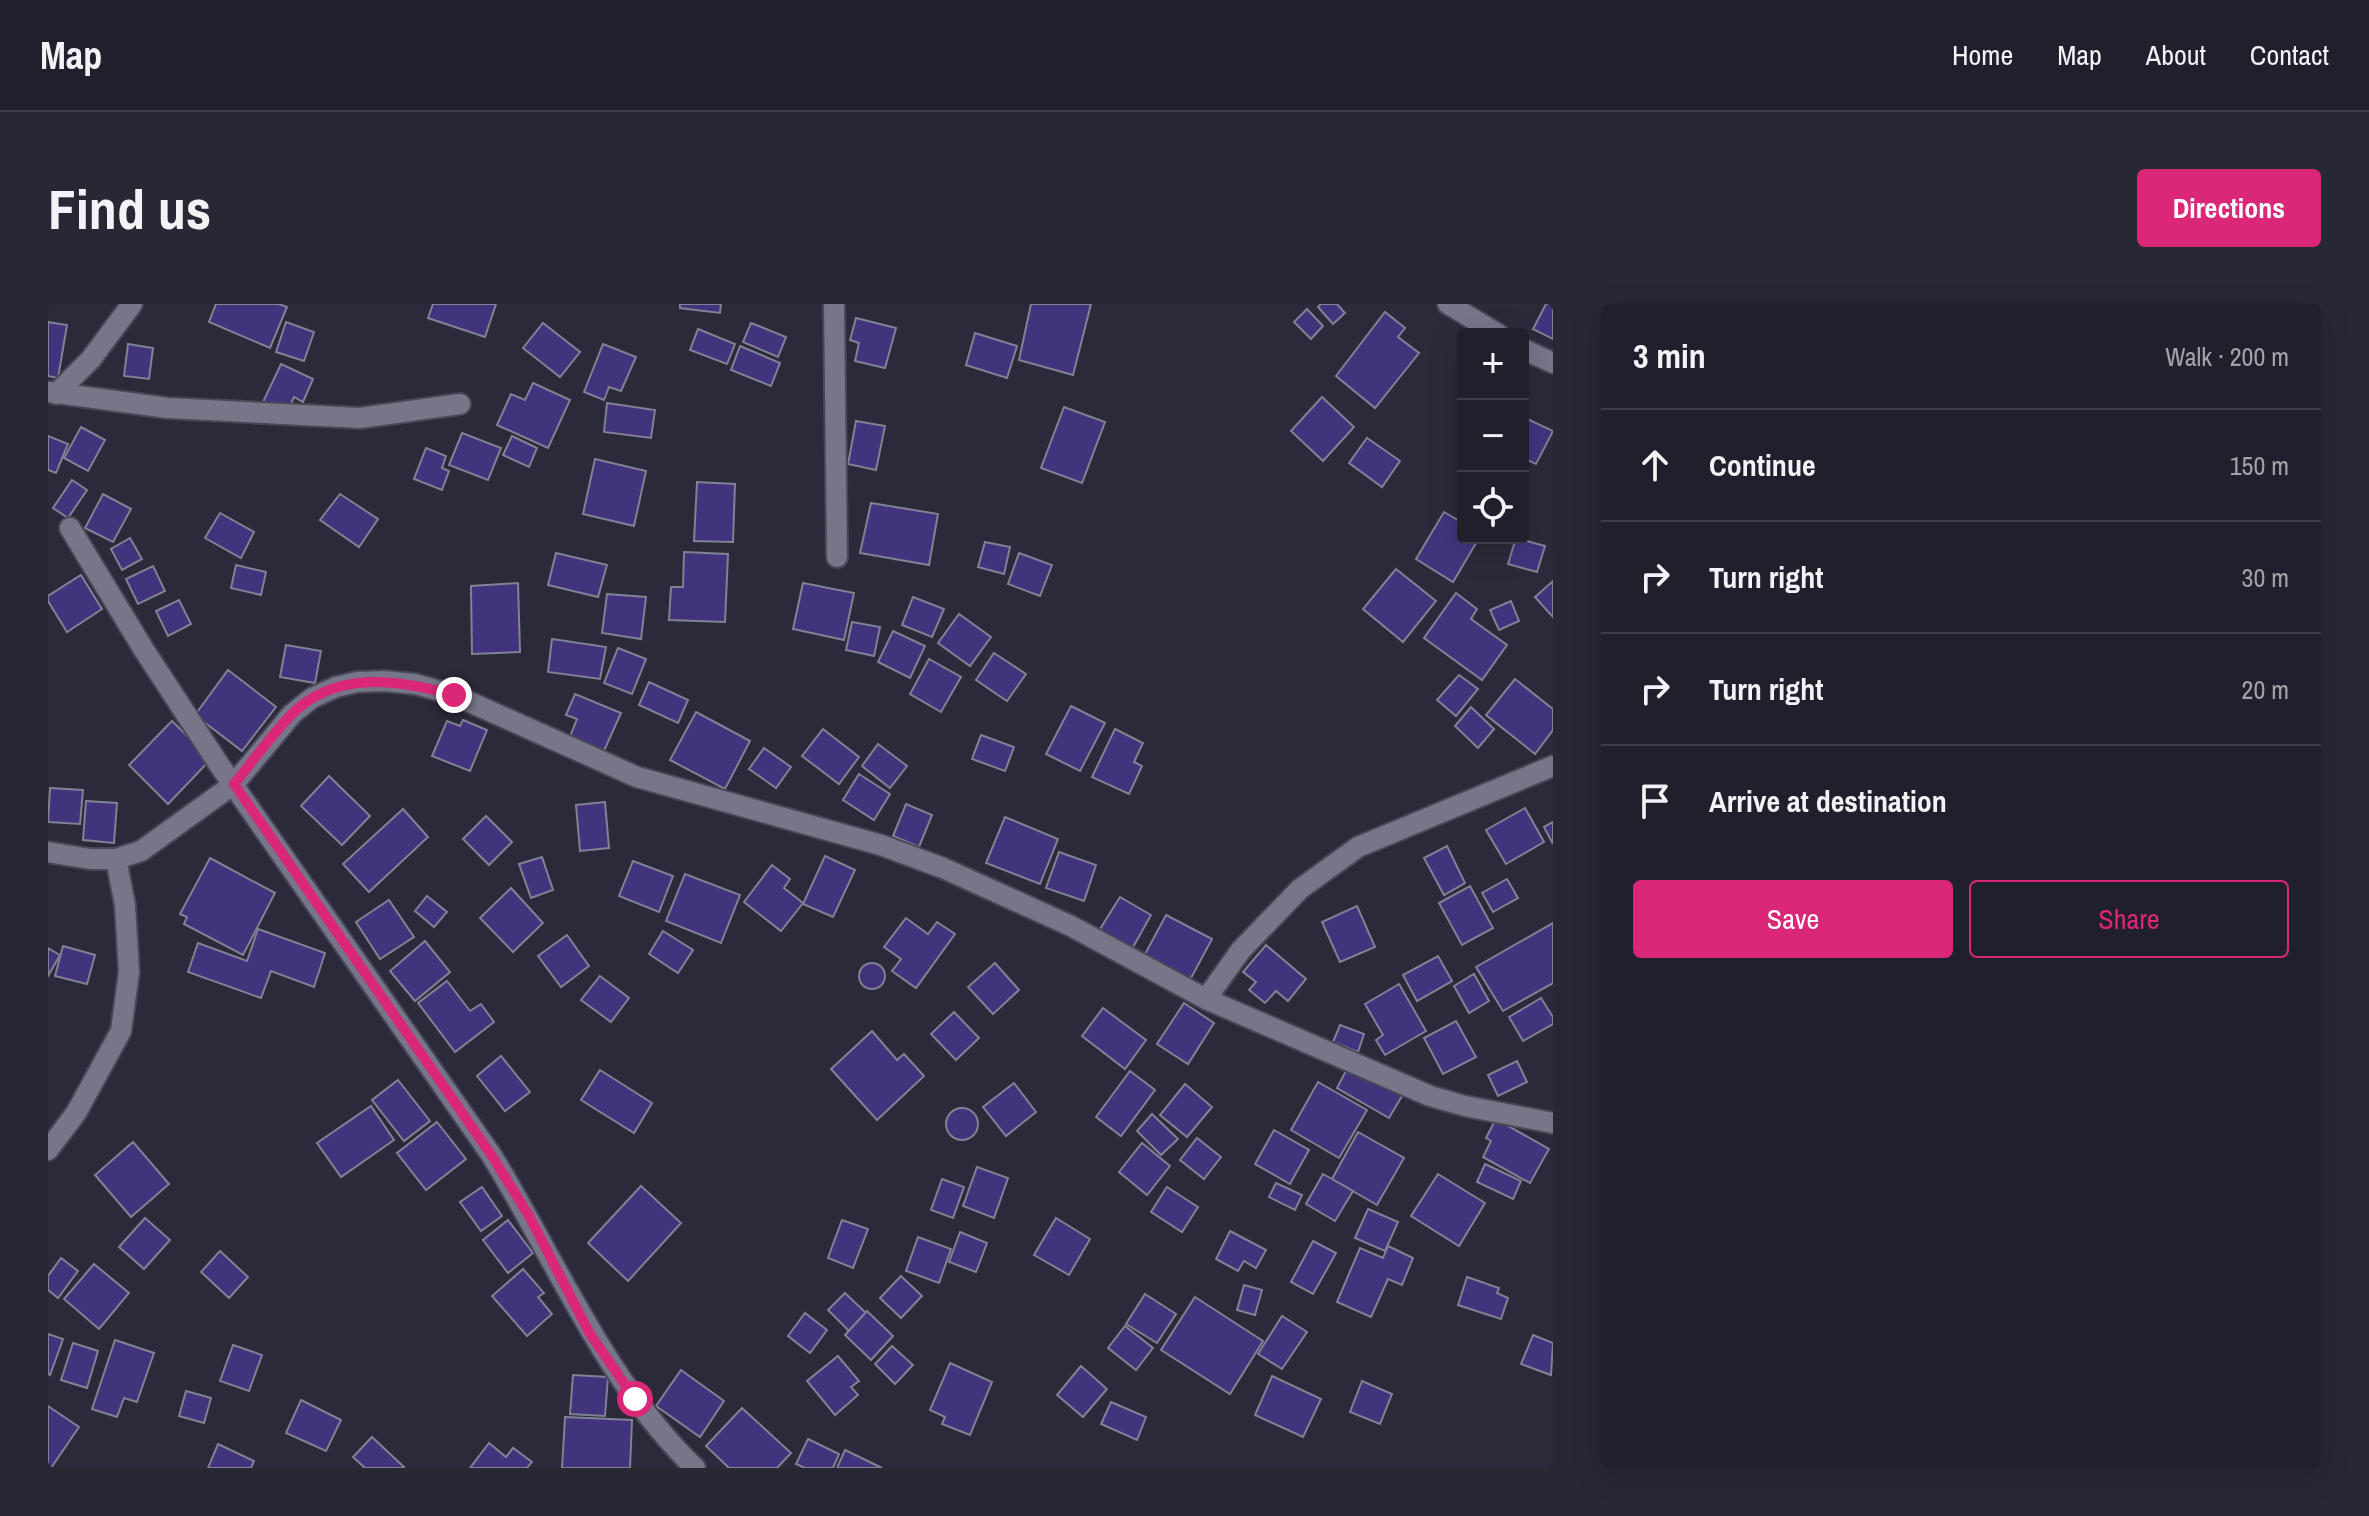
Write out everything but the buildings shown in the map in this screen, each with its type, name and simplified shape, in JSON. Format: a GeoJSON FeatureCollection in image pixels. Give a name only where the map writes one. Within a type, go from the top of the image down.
{"type":"FeatureCollection","features":[{"type":"Feature","properties":{"kind":"street"},"geometry":{"type":"LineString","coordinates":[[52,393],[91,359],[132,304]]}},
{"type":"Feature","properties":{"kind":"street"},"geometry":{"type":"LineString","coordinates":[[834,304],[837,557]]}},
{"type":"Feature","properties":{"kind":"street"},"geometry":{"type":"LineString","coordinates":[[1448,304],[1476,311],[1492,328]]}},
{"type":"Feature","properties":{"kind":"street"},"geometry":{"type":"LineString","coordinates":[[1529,352],[1553,363]]}},
{"type":"Feature","properties":{"kind":"street"},"geometry":{"type":"LineString","coordinates":[[52,393],[168,408],[360,418],[460,404]]}},
{"type":"Feature","properties":{"kind":"street"},"geometry":{"type":"LineString","coordinates":[[70,528],[144,650],[220,766],[492,1156],[529,1216],[590,1334],[651,1421],[695,1468]]}},
{"type":"Feature","properties":{"kind":"street"},"geometry":{"type":"LineString","coordinates":[[48,852],[90,859],[116,859],[141,851],[234,784],[292,714],[312,698],[357,682],[415,684],[454,695],[637,777],[881,845],[943,868],[1071,926],[1206,999],[1430,1096],[1553,1123]]}},
{"type":"Feature","properties":{"kind":"street"},"geometry":{"type":"LineString","coordinates":[[1206,999],[1241,950],[1300,889],[1358,847],[1553,766]]}},
{"type":"Feature","properties":{"kind":"street"},"geometry":{"type":"LineString","coordinates":[[48,1150],[76,1113],[121,1031],[129,972],[125,905],[116,859]]}},
{"type":"Feature","properties":{"kind":"route"},"geometry":{"type":"LineString","coordinates":[[454,695],[415,684],[384,681],[336,687],[312,698],[292,714],[234,784],[492,1156],[529,1216],[590,1334],[635,1399]]}}]}
